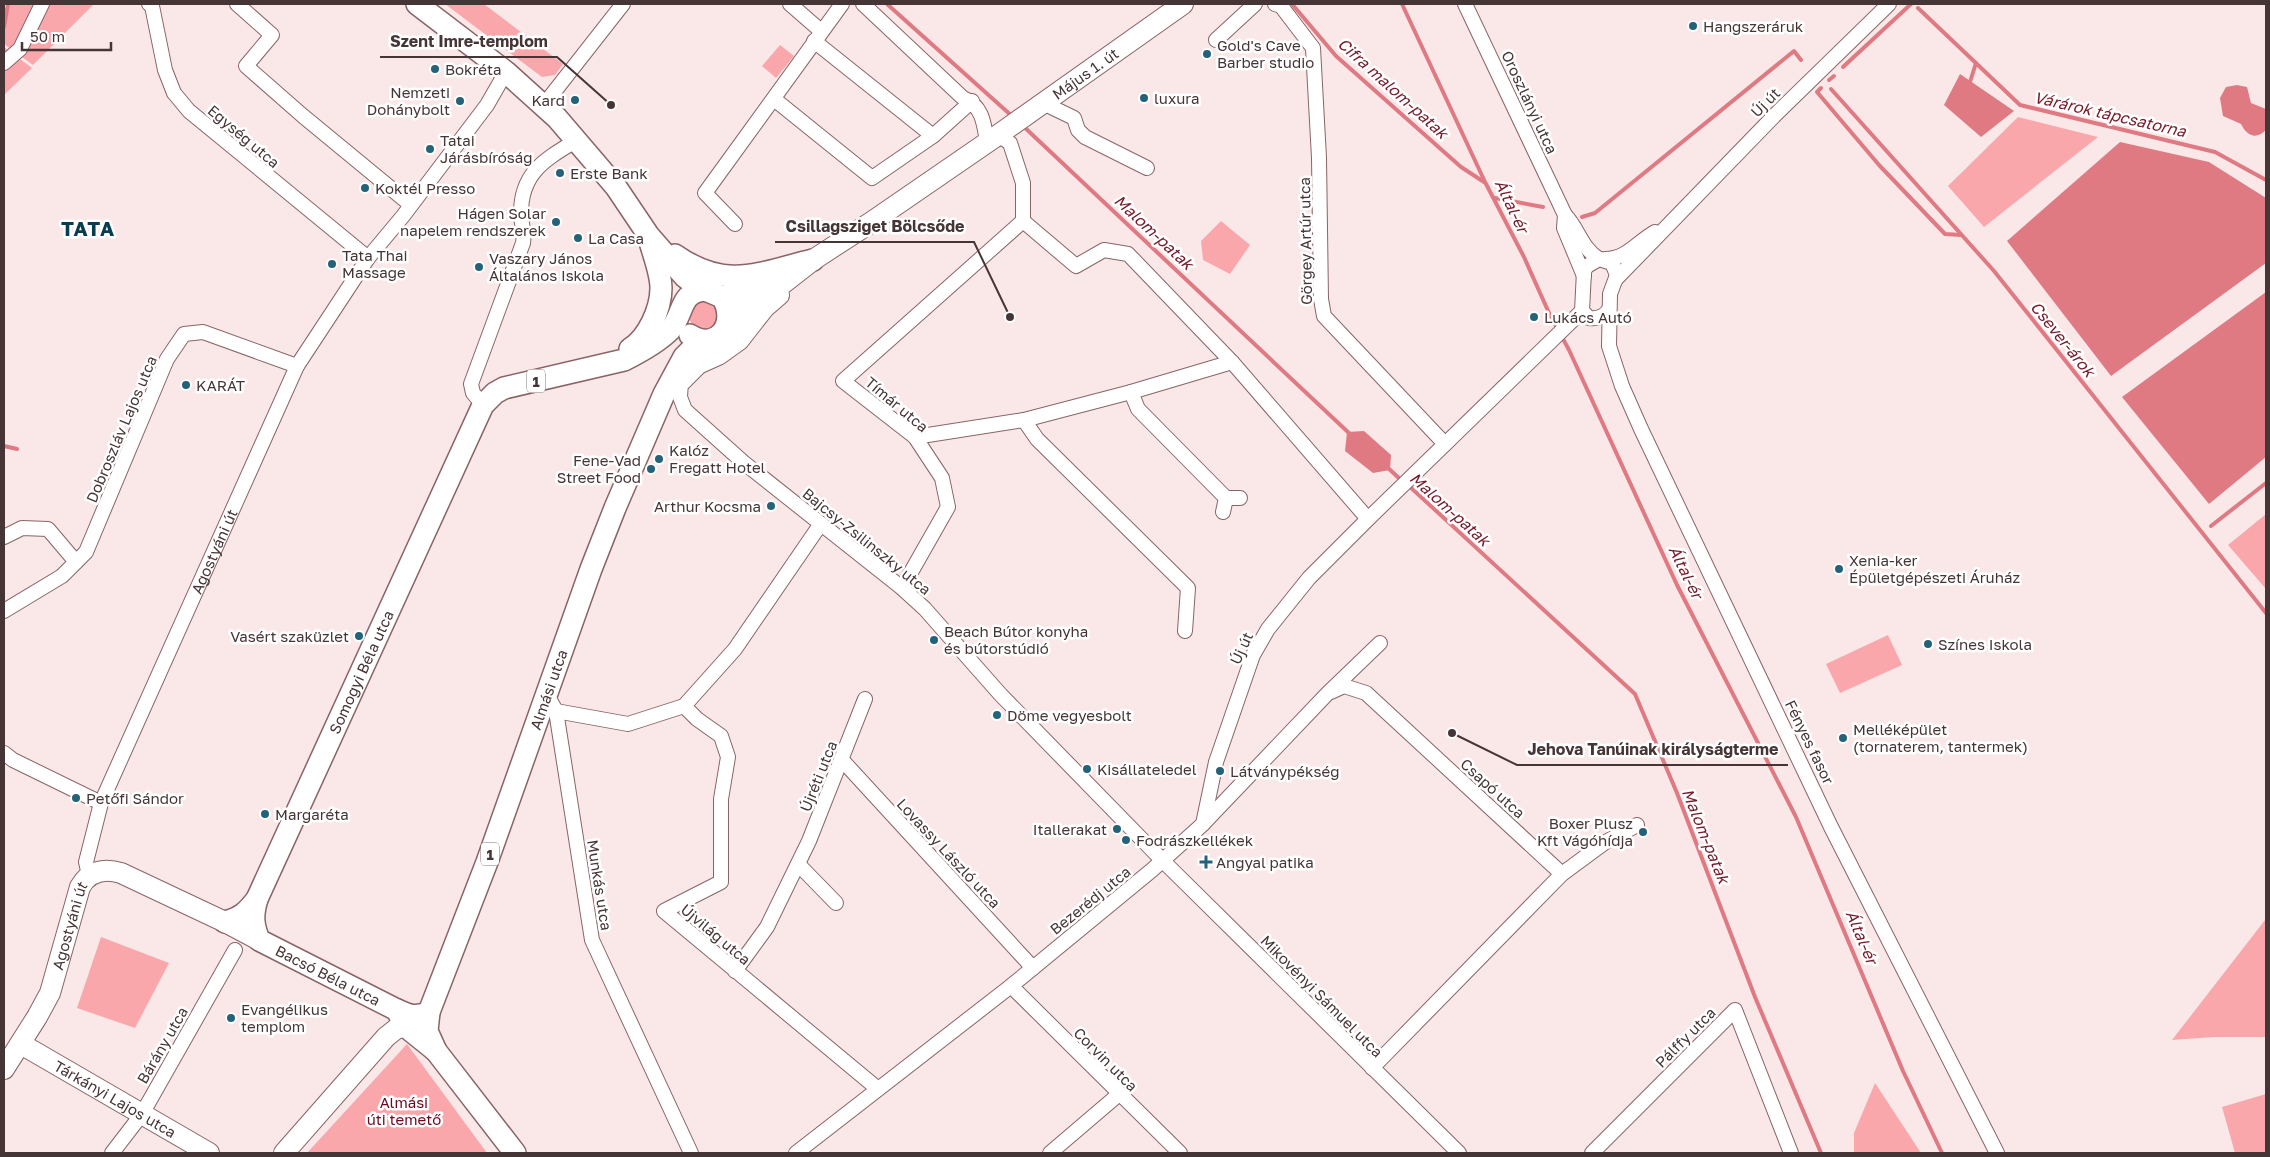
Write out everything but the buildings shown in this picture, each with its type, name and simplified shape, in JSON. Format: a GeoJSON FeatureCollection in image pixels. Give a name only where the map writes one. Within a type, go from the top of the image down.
{"type":"FeatureCollection","features":[{"type":"Feature","properties":{"kind":"main road","name":"Május 1. út"},"geometry":{"type":"LineString","coordinates":[[727,326],[749,304],[781,285],[813,260],[1005,130],[1183,4]]}},
{"type":"Feature","properties":{"kind":"main road","name":"1"},"geometry":{"type":"LineString","coordinates":[[420,5],[506,72],[543,106],[577,140],[616,187],[649,236],[685,277],[698,287],[715,293]]}},
{"type":"Feature","properties":{"kind":"main road","name":"1"},"geometry":{"type":"LineString","coordinates":[[649,236],[681,309],[680,320],[688,334],[702,340],[716,337],[727,326]]}},
{"type":"Feature","properties":{"kind":"main road","name":"1"},"geometry":{"type":"LineString","coordinates":[[596,368],[634,346],[650,327],[657,311],[661,288],[649,236]]}},
{"type":"Feature","properties":{"kind":"main road"},"geometry":{"type":"LineString","coordinates":[[649,236],[694,268],[720,276],[744,277],[813,260]]}},
{"type":"Feature","properties":{"kind":"main road","name":"Május 1. út"},"geometry":{"type":"LineString","coordinates":[[715,293],[744,291],[813,260]]}},
{"type":"Feature","properties":{"kind":"main road"},"geometry":{"type":"LineString","coordinates":[[647,435],[681,381],[698,364],[718,355],[739,340],[764,308],[791,286],[813,260]]}},
{"type":"Feature","properties":{"kind":"main road","name":"1"},"geometry":{"type":"LineString","coordinates":[[596,368],[624,360],[642,351],[670,330],[681,309],[694,293],[715,293]]}},
{"type":"Feature","properties":{"kind":"main road"},"geometry":{"type":"LineString","coordinates":[[715,293],[729,312],[727,326]]}},
{"type":"Feature","properties":{"kind":"main road","name":"Almási utca"},"geometry":{"type":"LineString","coordinates":[[436,1051],[427,1030],[430,1012],[551,703],[591,569],[664,394],[684,357],[702,340]]}},
{"type":"Feature","properties":{"kind":"main road","name":"Somogyi Béla utca"},"geometry":{"type":"LineString","coordinates":[[259,940],[253,923],[257,899],[483,406],[495,393],[504,388],[596,368]]}},
{"type":"Feature","properties":{"kind":"main road","name":"Bacsó Béla utca"},"geometry":{"type":"LineString","coordinates":[[89,875],[102,870],[120,873],[225,922],[401,1018],[436,1051],[515,1153]]}},
{"type":"Feature","properties":{"kind":"main road","name":"Agostyáni út"},"geometry":{"type":"LineString","coordinates":[[5,1064],[21,1044],[50,993],[80,887],[89,875]]}},
{"type":"Feature","properties":{"kind":"main road"},"geometry":{"type":"LineString","coordinates":[[225,922],[239,918],[246,913],[257,899]]}},
{"type":"Feature","properties":{"kind":"main road"},"geometry":{"type":"LineString","coordinates":[[284,1153],[386,1037],[396,1029],[401,1018],[420,1016],[430,1012]]}},
{"type":"Feature","properties":{"kind":"main road","name":"Tárkányi Lajos utca"},"geometry":{"type":"LineString","coordinates":[[21,1044],[209,1153]]}},
{"type":"Feature","properties":{"kind":"street"},"geometry":{"type":"LineString","coordinates":[[4,64],[20,49],[42,4]]}},
{"type":"Feature","properties":{"kind":"street","name":"Egység utca"},"geometry":{"type":"LineString","coordinates":[[151,4],[165,70],[174,93],[189,111],[368,258]]}},
{"type":"Feature","properties":{"kind":"street"},"geometry":{"type":"LineString","coordinates":[[236,4],[272,35],[246,66],[303,116],[412,205]]}},
{"type":"Feature","properties":{"kind":"street"},"geometry":{"type":"LineString","coordinates":[[543,106],[623,4]]}},
{"type":"Feature","properties":{"kind":"street"},"geometry":{"type":"LineString","coordinates":[[790,4],[818,36],[933,136]]}},
{"type":"Feature","properties":{"kind":"street"},"geometry":{"type":"LineString","coordinates":[[735,224],[705,193],[842,4]]}},
{"type":"Feature","properties":{"kind":"street"},"geometry":{"type":"LineString","coordinates":[[862,4],[963,98],[972,101],[1005,130],[1023,183],[1023,221],[1076,266],[1104,250],[1128,254],[1232,362],[1368,519]]}},
{"type":"Feature","properties":{"kind":"street"},"geometry":{"type":"LineString","coordinates":[[1216,40],[1255,4]]}},
{"type":"Feature","properties":{"kind":"street","name":"Görgey Artúr utca"},"geometry":{"type":"LineString","coordinates":[[1275,4],[1281,6],[1313,48],[1319,158],[1321,299],[1324,316],[1446,444]]}},
{"type":"Feature","properties":{"kind":"street","name":"Oroszlányi utca"},"geometry":{"type":"LineString","coordinates":[[1465,4],[1565,215],[1573,223],[1591,254],[1615,266],[1616,279]]}},
{"type":"Feature","properties":{"kind":"street","name":"Új út"},"geometry":{"type":"LineString","coordinates":[[1616,279],[1655,242],[1666,226],[1889,4]]}},
{"type":"Feature","properties":{"kind":"street","name":"Agostyáni út"},"geometry":{"type":"LineString","coordinates":[[89,875],[86,862],[101,803],[297,366],[368,258],[412,205],[487,105],[506,72]]}},
{"type":"Feature","properties":{"kind":"street"},"geometry":{"type":"LineString","coordinates":[[774,99],[872,178],[933,136],[972,101]]}},
{"type":"Feature","properties":{"kind":"street"},"geometry":{"type":"LineString","coordinates":[[1043,103],[1074,118],[1078,130],[1085,136],[1147,168]]}},
{"type":"Feature","properties":{"kind":"street"},"geometry":{"type":"LineString","coordinates":[[483,406],[473,393],[471,384],[524,244],[525,230],[521,216],[526,184],[538,165],[577,140]]}},
{"type":"Feature","properties":{"kind":"street","name":"Oroszlányi utca"},"geometry":{"type":"LineString","coordinates":[[1565,215],[1564,228],[1584,276]]}},
{"type":"Feature","properties":{"kind":"street","name":"Tímár utca"},"geometry":{"type":"LineString","coordinates":[[902,588],[948,507],[942,478],[915,437],[843,381],[1023,221]]}},
{"type":"Feature","properties":{"kind":"street","name":"Új út"},"geometry":{"type":"LineString","coordinates":[[1602,259],[1616,259],[1623,256],[1649,235],[1666,226]]}},
{"type":"Feature","properties":{"kind":"street"},"geometry":{"type":"LineString","coordinates":[[1588,315],[1584,276],[1587,266],[1602,259]]}},
{"type":"Feature","properties":{"kind":"street","name":"Fényes fasor"},"geometry":{"type":"LineString","coordinates":[[1616,279],[1610,294],[1608,339],[1616,370],[1640,428],[1831,827],[1997,1153]]}},
{"type":"Feature","properties":{"kind":"street","name":"Új út"},"geometry":{"type":"LineString","coordinates":[[1203,824],[1216,762],[1253,655],[1268,629],[1310,578],[1570,321],[1588,315],[1604,315],[1609,309]]}},
{"type":"Feature","properties":{"kind":"street","name":"Fényes fasor"},"geometry":{"type":"LineString","coordinates":[[1588,315],[1608,339]]}},
{"type":"Feature","properties":{"kind":"street","name":"Dobroszláv Lajos utca"},"geometry":{"type":"LineString","coordinates":[[4,611],[62,576],[86,552],[167,360],[184,334],[203,332],[297,366]]}},
{"type":"Feature","properties":{"kind":"street"},"geometry":{"type":"LineString","coordinates":[[915,437],[1024,420],[1131,392],[1232,362]]}},
{"type":"Feature","properties":{"kind":"street"},"geometry":{"type":"LineString","coordinates":[[663,410],[669,408],[684,410],[680,397],[681,381]]}},
{"type":"Feature","properties":{"kind":"street"},"geometry":{"type":"LineString","coordinates":[[1131,392],[1138,409],[1233,498],[1223,512]]}},
{"type":"Feature","properties":{"kind":"street","name":"Bajcsy-Zsilinszky utca"},"geometry":{"type":"LineString","coordinates":[[684,410],[743,462],[926,609],[1000,694],[1163,861]]}},
{"type":"Feature","properties":{"kind":"street"},"geometry":{"type":"LineString","coordinates":[[1024,420],[1037,439],[1188,588],[1185,631]]}},
{"type":"Feature","properties":{"kind":"street"},"geometry":{"type":"LineString","coordinates":[[551,703],[628,724],[684,706],[735,649],[820,525]]}},
{"type":"Feature","properties":{"kind":"street"},"geometry":{"type":"LineString","coordinates":[[4,537],[22,528],[48,529],[76,562]]}},
{"type":"Feature","properties":{"kind":"street","name":"Bezerédj utca"},"geometry":{"type":"LineString","coordinates":[[796,1153],[1011,986],[1163,861],[1203,824],[1327,694],[1380,643]]}},
{"type":"Feature","properties":{"kind":"street","name":"Csapó utca"},"geometry":{"type":"LineString","coordinates":[[1327,694],[1344,686],[1366,693],[1562,874]]}},
{"type":"Feature","properties":{"kind":"street","name":"Újréti utca"},"geometry":{"type":"LineString","coordinates":[[735,971],[767,927],[798,864],[866,700]]}},
{"type":"Feature","properties":{"kind":"street","name":"Munkás utca"},"geometry":{"type":"LineString","coordinates":[[551,703],[592,940],[691,1153]]}},
{"type":"Feature","properties":{"kind":"street","name":"Újvilág utca"},"geometry":{"type":"LineString","coordinates":[[684,706],[697,719],[721,736],[728,757],[722,799],[721,882],[664,911],[878,1089]]}},
{"type":"Feature","properties":{"kind":"street"},"geometry":{"type":"LineString","coordinates":[[4,753],[13,760],[101,803]]}},
{"type":"Feature","properties":{"kind":"street","name":"Lovassy László utca"},"geometry":{"type":"LineString","coordinates":[[842,760],[1032,968]]}},
{"type":"Feature","properties":{"kind":"street"},"geometry":{"type":"LineString","coordinates":[[1372,1068],[1562,874],[1604,843],[1637,825]]}},
{"type":"Feature","properties":{"kind":"street","name":"Mikovényi Sámuel utca"},"geometry":{"type":"LineString","coordinates":[[1163,861],[1459,1153]]}},
{"type":"Feature","properties":{"kind":"street"},"geometry":{"type":"LineString","coordinates":[[798,864],[836,903]]}},
{"type":"Feature","properties":{"kind":"street","name":"Bárány utca"},"geometry":{"type":"LineString","coordinates":[[112,1153],[142,1114],[235,950]]}},
{"type":"Feature","properties":{"kind":"street","name":"Corvin utca"},"geometry":{"type":"LineString","coordinates":[[1011,986],[1118,1094],[1180,1153]]}},
{"type":"Feature","properties":{"kind":"street","name":"Pálffy utca"},"geometry":{"type":"LineString","coordinates":[[1592,1153],[1735,1010],[1791,1153]]}},
{"type":"Feature","properties":{"kind":"street"},"geometry":{"type":"LineString","coordinates":[[1050,1153],[1118,1094]]}},
{"type":"Feature","properties":{"kind":"green space"},"geometry":{"type":"Polygon","coordinates":[[[9,4],[94,4],[33,65],[4,44],[4,11],[9,4]]]}},
{"type":"Feature","properties":{"kind":"green space"},"geometry":{"type":"Polygon","coordinates":[[[445,4],[484,4],[563,64],[555,75],[542,77],[445,4]]]}},
{"type":"Feature","properties":{"kind":"green space"},"geometry":{"type":"Polygon","coordinates":[[[780,45],[794,56],[776,78],[762,66],[780,45]]]}},
{"type":"Feature","properties":{"kind":"green space"},"geometry":{"type":"Polygon","coordinates":[[[4,47],[32,68],[4,95],[4,47]]]}},
{"type":"Feature","properties":{"kind":"green space"},"geometry":{"type":"Polygon","coordinates":[[[2018,117],[2098,137],[1984,227],[1948,186],[2018,117]]]}},
{"type":"Feature","properties":{"kind":"green space"},"geometry":{"type":"Polygon","coordinates":[[[1221,221],[1250,245],[1230,274],[1203,260],[1201,241],[1221,221]]]}},
{"type":"Feature","properties":{"kind":"green space"},"geometry":{"type":"Polygon","coordinates":[[[704,300],[710,301],[718,309],[718,321],[710,329],[704,330],[698,329],[690,321],[689,315],[690,309],[698,301],[704,300]]]}},
{"type":"Feature","properties":{"kind":"green space"},"geometry":{"type":"Polygon","coordinates":[[[2266,514],[2266,589],[2228,545],[2266,514]]]}},
{"type":"Feature","properties":{"kind":"green space"},"geometry":{"type":"Polygon","coordinates":[[[1888,635],[1902,665],[1840,693],[1826,664],[1888,635]]]}},
{"type":"Feature","properties":{"kind":"green space"},"geometry":{"type":"Polygon","coordinates":[[[2265,920],[2266,1037],[2214,1037],[2172,1040],[2265,920]]]}},
{"type":"Feature","properties":{"kind":"green space"},"geometry":{"type":"Polygon","coordinates":[[[101,937],[169,963],[135,1028],[77,1008],[101,937]]]}},
{"type":"Feature","properties":{"kind":"green space","name":"Almási úti temető"},"geometry":{"type":"Polygon","coordinates":[[[407,1044],[487,1153],[307,1153],[407,1044]]]}},
{"type":"Feature","properties":{"kind":"green space"},"geometry":{"type":"Polygon","coordinates":[[[1875,1083],[1921,1153],[1854,1153],[1854,1133],[1875,1083]]]}},
{"type":"Feature","properties":{"kind":"green space"},"geometry":{"type":"Polygon","coordinates":[[[2266,1094],[2266,1153],[2235,1153],[2222,1107],[2266,1094]]]}},
{"type":"Feature","properties":{"kind":"shaded area"},"geometry":{"type":"Polygon","coordinates":[[[1960,74],[2014,111],[1981,137],[1944,105],[1960,74]]]}},
{"type":"Feature","properties":{"kind":"shaded area"},"geometry":{"type":"Polygon","coordinates":[[[2237,85],[2247,87],[2251,103],[2266,109],[2266,130],[2259,135],[2249,134],[2241,124],[2223,116],[2220,98],[2226,87],[2237,85]]]}},
{"type":"Feature","properties":{"kind":"shaded area"},"geometry":{"type":"Polygon","coordinates":[[[2120,142],[2209,162],[2266,198],[2266,263],[2111,376],[2007,241],[2120,142]]]}},
{"type":"Feature","properties":{"kind":"shaded area"},"geometry":{"type":"Polygon","coordinates":[[[2266,292],[2266,457],[2209,504],[2122,397],[2266,292]]]}},
{"type":"Feature","properties":{"kind":"shaded area"},"geometry":{"type":"Polygon","coordinates":[[[1364,431],[1391,455],[1390,470],[1373,473],[1345,451],[1347,432],[1364,431]]]}},
{"type":"Feature","properties":{"kind":"waterway","name":"Malom-patak"},"geometry":{"type":"LineString","coordinates":[[4,27],[8,4]]}},
{"type":"Feature","properties":{"kind":"waterway","name":"Malom-patak"},"geometry":{"type":"LineString","coordinates":[[887,4],[1013,117]]}},
{"type":"Feature","properties":{"kind":"waterway","name":"Cifra malom-patak"},"geometry":{"type":"LineString","coordinates":[[1292,4],[1336,56],[1461,167],[1484,182]]}},
{"type":"Feature","properties":{"kind":"waterway","name":"Által-ér"},"geometry":{"type":"LineString","coordinates":[[1402,4],[1485,182],[1569,350],[1677,585],[1796,817],[1903,1071],[1942,1153]]}},
{"type":"Feature","properties":{"kind":"waterway"},"geometry":{"type":"LineString","coordinates":[[1843,67],[1911,4]]}},
{"type":"Feature","properties":{"kind":"waterway","name":"Várárok tápcsatorna"},"geometry":{"type":"LineString","coordinates":[[1918,8],[2020,105],[2215,152],[2266,180]]}},
{"type":"Feature","properties":{"kind":"waterway"},"geometry":{"type":"LineString","coordinates":[[1582,217],[1595,213],[1794,51],[1801,60]]}},
{"type":"Feature","properties":{"kind":"waterway"},"geometry":{"type":"LineString","coordinates":[[1970,82],[1976,63]]}},
{"type":"Feature","properties":{"kind":"waterway"},"geometry":{"type":"LineString","coordinates":[[1829,80],[1834,76]]}},
{"type":"Feature","properties":{"kind":"waterway"},"geometry":{"type":"LineString","coordinates":[[1821,88],[1817,92],[1879,165],[1945,234],[1961,235]]}},
{"type":"Feature","properties":{"kind":"waterway","name":"Csever-árok"},"geometry":{"type":"LineString","coordinates":[[1831,89],[1994,271],[2266,613]]}},
{"type":"Feature","properties":{"kind":"waterway","name":"Malom-patak"},"geometry":{"type":"LineString","coordinates":[[1022,125],[1350,434]]}},
{"type":"Feature","properties":{"kind":"waterway"},"geometry":{"type":"LineString","coordinates":[[1495,198],[1543,207]]}},
{"type":"Feature","properties":{"kind":"waterway"},"geometry":{"type":"LineString","coordinates":[[4,446],[17,449]]}},
{"type":"Feature","properties":{"kind":"waterway","name":"Malom-patak"},"geometry":{"type":"LineString","coordinates":[[1387,467],[1402,481]]}},
{"type":"Feature","properties":{"kind":"waterway"},"geometry":{"type":"LineString","coordinates":[[2211,526],[2266,483]]}},
{"type":"Feature","properties":{"kind":"waterway","name":"Malom-patak"},"geometry":{"type":"LineString","coordinates":[[1408,485],[1635,694],[1677,793],[1755,997],[1821,1153]]}},
{"type":"Feature","properties":{"kind":"place","name":"Hangszeráruk"},"geometry":{"type":"Point","coordinates":[1693,26]}},
{"type":"Feature","properties":{"kind":"place","name":"Gold's Cave Barber studio"},"geometry":{"type":"Point","coordinates":[1207,54]}},
{"type":"Feature","properties":{"kind":"place","name":"Bokréta"},"geometry":{"type":"Point","coordinates":[435,69]}},
{"type":"Feature","properties":{"kind":"place","name":"luxura"},"geometry":{"type":"Point","coordinates":[1144,98]}},
{"type":"Feature","properties":{"kind":"place","name":"Kard"},"geometry":{"type":"Point","coordinates":[575,100]}},
{"type":"Feature","properties":{"kind":"place","name":"Nemzeti Dohánybolt"},"geometry":{"type":"Point","coordinates":[460,101]}},
{"type":"Feature","properties":{"kind":"place","name":"Szent Imre-templom"},"geometry":{"type":"Point","coordinates":[611,105]}},
{"type":"Feature","properties":{"kind":"place","name":"Tatai Járásbíróság"},"geometry":{"type":"Point","coordinates":[430,149]}},
{"type":"Feature","properties":{"kind":"place","name":"Erste Bank"},"geometry":{"type":"Point","coordinates":[560,173]}},
{"type":"Feature","properties":{"kind":"place","name":"Koktél Presso"},"geometry":{"type":"Point","coordinates":[365,188]}},
{"type":"Feature","properties":{"kind":"place","name":"Hágen Solar napelem rendszerek"},"geometry":{"type":"Point","coordinates":[556,222]}},
{"type":"Feature","properties":{"kind":"place","name":"La Casa"},"geometry":{"type":"Point","coordinates":[578,238]}},
{"type":"Feature","properties":{"kind":"place","name":"Tata Thai Massage"},"geometry":{"type":"Point","coordinates":[332,264]}},
{"type":"Feature","properties":{"kind":"place","name":"Vaszary János Általános Iskola"},"geometry":{"type":"Point","coordinates":[479,267]}},
{"type":"Feature","properties":{"kind":"place","name":"Csillagsziget Bölcsőde"},"geometry":{"type":"Point","coordinates":[1010,317]}},
{"type":"Feature","properties":{"kind":"place","name":"Lukács Autó"},"geometry":{"type":"Point","coordinates":[1534,317]}},
{"type":"Feature","properties":{"kind":"place","name":"KARÁT"},"geometry":{"type":"Point","coordinates":[186,385]}},
{"type":"Feature","properties":{"kind":"place","name":"Kalóz Fregatt Hotel"},"geometry":{"type":"Point","coordinates":[659,459]}},
{"type":"Feature","properties":{"kind":"place","name":"Fene-Vad Street Food"},"geometry":{"type":"Point","coordinates":[651,469]}},
{"type":"Feature","properties":{"kind":"place","name":"Arthur Kocsma"},"geometry":{"type":"Point","coordinates":[771,506]}},
{"type":"Feature","properties":{"kind":"place","name":"Xenia-ker Épületgépészeti Áruház"},"geometry":{"type":"Point","coordinates":[1839,569]}},
{"type":"Feature","properties":{"kind":"place","name":"Vasért szaküzlet"},"geometry":{"type":"Point","coordinates":[359,636]}},
{"type":"Feature","properties":{"kind":"place","name":"Beach Bútor konyha és bútorstúdió"},"geometry":{"type":"Point","coordinates":[934,640]}},
{"type":"Feature","properties":{"kind":"place","name":"Színes Iskola"},"geometry":{"type":"Point","coordinates":[1928,644]}},
{"type":"Feature","properties":{"kind":"place","name":"Döme vegyesbolt"},"geometry":{"type":"Point","coordinates":[997,715]}},
{"type":"Feature","properties":{"kind":"place","name":"Jehova Tanúinak királyságterme"},"geometry":{"type":"Point","coordinates":[1452,733]}},
{"type":"Feature","properties":{"kind":"place","name":"Melléképület (tornaterem, tantermek)"},"geometry":{"type":"Point","coordinates":[1843,738]}},
{"type":"Feature","properties":{"kind":"place","name":"Kisállateledel"},"geometry":{"type":"Point","coordinates":[1087,769]}},
{"type":"Feature","properties":{"kind":"place","name":"Látványpékség"},"geometry":{"type":"Point","coordinates":[1220,771]}},
{"type":"Feature","properties":{"kind":"place","name":"Petőfi Sándor"},"geometry":{"type":"Point","coordinates":[76,798]}},
{"type":"Feature","properties":{"kind":"place","name":"Margaréta"},"geometry":{"type":"Point","coordinates":[265,814]}},
{"type":"Feature","properties":{"kind":"place","name":"Itallerakat"},"geometry":{"type":"Point","coordinates":[1117,829]}},
{"type":"Feature","properties":{"kind":"place","name":"Boxer Plusz Kft Vágóhídja"},"geometry":{"type":"Point","coordinates":[1643,832]}},
{"type":"Feature","properties":{"kind":"place","name":"Fodrászkellékek"},"geometry":{"type":"Point","coordinates":[1126,840]}},
{"type":"Feature","properties":{"kind":"place","name":"Angyal patika"},"geometry":{"type":"Point","coordinates":[1206,862]}},
{"type":"Feature","properties":{"kind":"place","name":"Evangélikus templom"},"geometry":{"type":"Point","coordinates":[231,1018]}},
{"type":"Feature","properties":{"kind":"district","name":"TATA"},"geometry":{"type":"Point","coordinates":[88,228]}}]}
